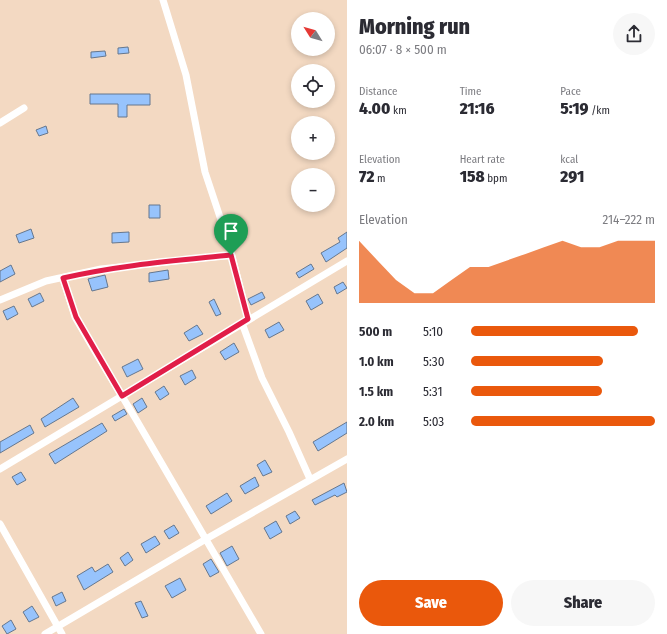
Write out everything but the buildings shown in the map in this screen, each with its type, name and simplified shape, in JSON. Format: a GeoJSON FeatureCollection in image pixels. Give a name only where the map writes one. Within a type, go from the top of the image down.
{"type":"FeatureCollection","features":[{"type":"Feature","properties":{"kind":"street"},"geometry":{"type":"LineString","coordinates":[[163,0],[186,75],[205,172],[231,255],[245,321],[262,378],[289,432],[310,479]]}},
{"type":"Feature","properties":{"kind":"street"},"geometry":{"type":"LineString","coordinates":[[0,123],[24,108]]}},
{"type":"Feature","properties":{"kind":"street"},"geometry":{"type":"LineString","coordinates":[[0,300],[46,281],[101,269],[144,263],[231,255]]}},
{"type":"Feature","properties":{"kind":"street"},"geometry":{"type":"LineString","coordinates":[[0,469],[347,261]]}},
{"type":"Feature","properties":{"kind":"street"},"geometry":{"type":"LineString","coordinates":[[63,278],[76,317],[261,634]]}},
{"type":"Feature","properties":{"kind":"street"},"geometry":{"type":"LineString","coordinates":[[45,634],[206,538],[347,459]]}},
{"type":"Feature","properties":{"kind":"street"},"geometry":{"type":"LineString","coordinates":[[0,524],[62,634]]}},
{"type":"Feature","properties":{"kind":"route"},"geometry":{"type":"LineString","coordinates":[[231,255],[248,319],[122,396],[76,317],[63,278],[101,269],[144,263],[231,255]]}}]}
